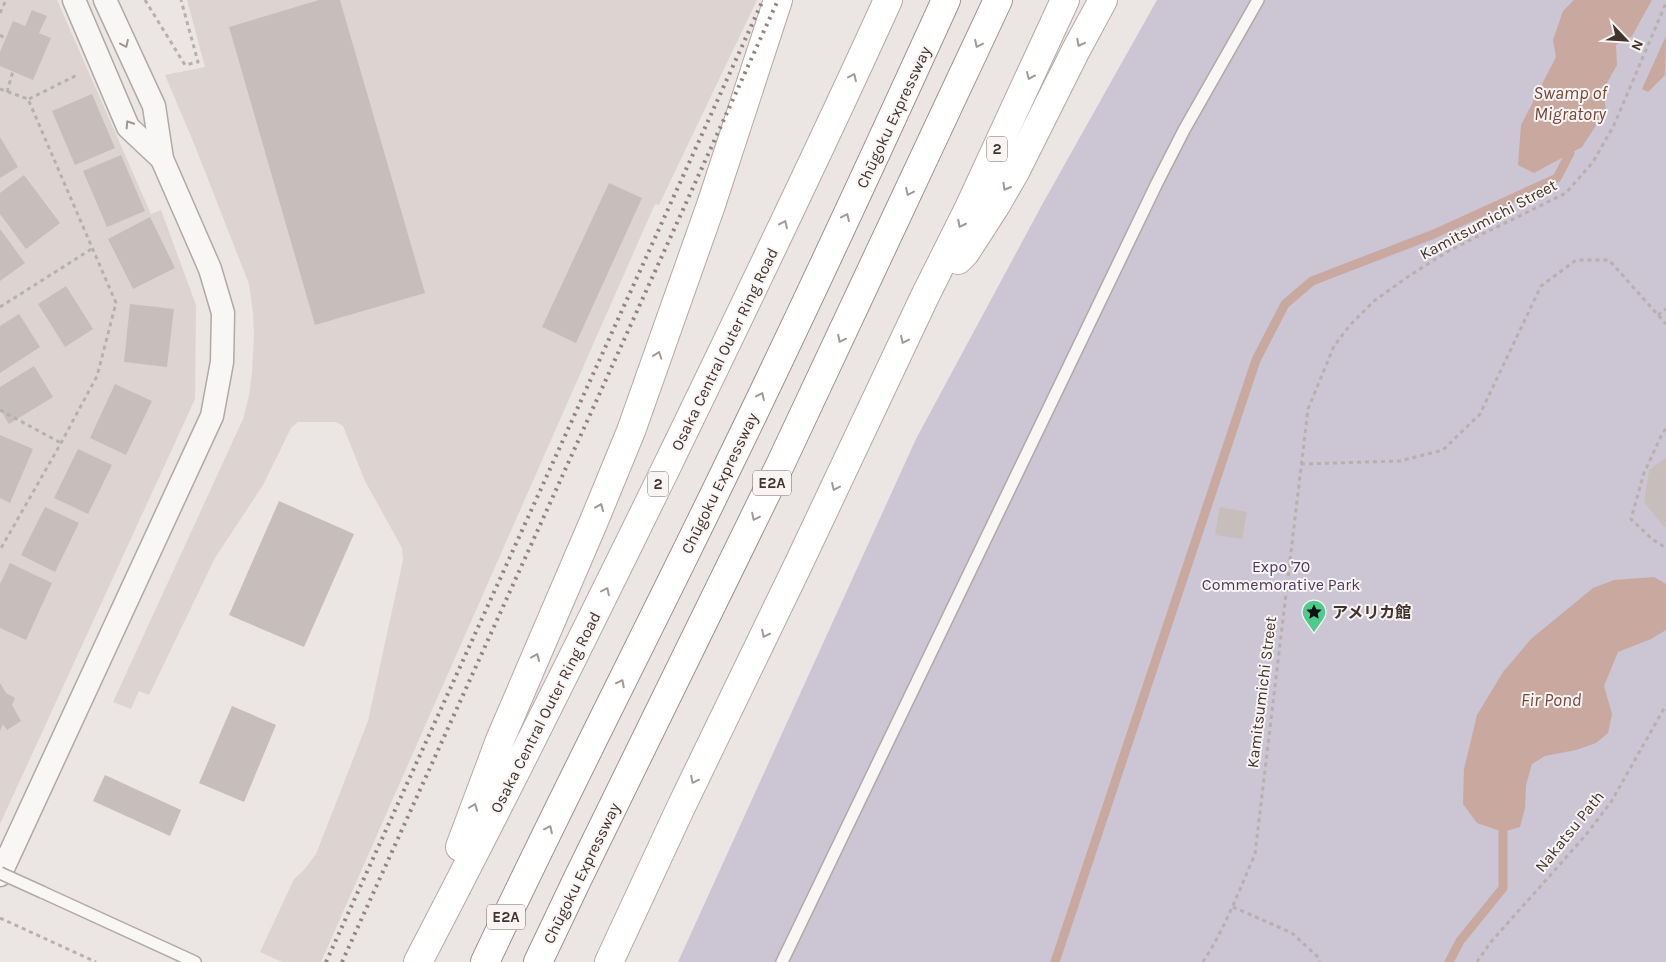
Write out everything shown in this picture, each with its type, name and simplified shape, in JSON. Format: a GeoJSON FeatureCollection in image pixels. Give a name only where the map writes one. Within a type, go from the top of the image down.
{"type":"FeatureCollection","features":[{"type":"Feature","properties":{"kind":"main road"},"geometry":{"type":"LineString","coordinates":[[431,936],[463,836],[500,740],[631,431],[714,196],[778,0]]}},
{"type":"Feature","properties":{"kind":"main road","name":"Osaka Central Outer Ring Road"},"geometry":{"type":"LineString","coordinates":[[418,962],[630,543],[767,260],[888,0]]}},
{"type":"Feature","properties":{"kind":"main road","name":"Chūgoku Expressway"},"geometry":{"type":"LineString","coordinates":[[485,962],[732,458],[946,0]]}},
{"type":"Feature","properties":{"kind":"main road","name":"Chūgoku Expressway"},"geometry":{"type":"LineString","coordinates":[[538,962],[782,463],[998,0]]}},
{"type":"Feature","properties":{"kind":"main road","name":"2"},"geometry":{"type":"LineString","coordinates":[[610,962],[681,807],[968,210],[1065,0]]}},
{"type":"Feature","properties":{"kind":"main road"},"geometry":{"type":"LineString","coordinates":[[925,296],[964,253],[996,205],[1103,0]]}},
{"type":"Feature","properties":{"kind":"main road"},"geometry":{"type":"LineString","coordinates":[[477,962],[527,873]]}},
{"type":"Feature","properties":{"kind":"main road"},"geometry":{"type":"LineString","coordinates":[[550,962],[577,880]]}},
{"type":"Feature","properties":{"kind":"street"},"geometry":{"type":"LineString","coordinates":[[74,0],[128,127],[162,159]]}},
{"type":"Feature","properties":{"kind":"street"},"geometry":{"type":"LineString","coordinates":[[0,874],[212,416],[222,362],[223,313],[210,269],[162,159],[154,106],[105,0]]}},
{"type":"Feature","properties":{"kind":"lane"},"geometry":{"type":"LineString","coordinates":[[782,962],[1156,183],[1258,0]]}},
{"type":"Feature","properties":{"kind":"lane"},"geometry":{"type":"LineString","coordinates":[[0,874],[195,962]]}},
{"type":"Feature","properties":{"kind":"path"},"geometry":{"type":"LineString","coordinates":[[0,13],[6,0]]}},
{"type":"Feature","properties":{"kind":"path"},"geometry":{"type":"LineString","coordinates":[[145,0],[185,65],[198,62],[181,0]]}},
{"type":"Feature","properties":{"kind":"path","name":"Kamitsumichi Street"},"geometry":{"type":"LineString","coordinates":[[1203,962],[1233,908],[1254,854],[1308,409],[1334,346],[1351,324],[1374,301],[1409,276],[1450,250],[1566,193],[1593,162],[1608,138],[1666,3]]}},
{"type":"Feature","properties":{"kind":"path"},"geometry":{"type":"LineString","coordinates":[[0,35],[6,39]]}},
{"type":"Feature","properties":{"kind":"path"},"geometry":{"type":"LineString","coordinates":[[28,100],[102,63]]}},
{"type":"Feature","properties":{"kind":"path"},"geometry":{"type":"LineString","coordinates":[[7,92],[13,72]]}},
{"type":"Feature","properties":{"kind":"path"},"geometry":{"type":"LineString","coordinates":[[0,90],[28,100],[94,248],[116,303],[97,376],[0,550]]}},
{"type":"Feature","properties":{"kind":"path"},"geometry":{"type":"LineString","coordinates":[[0,307],[94,248]]}},
{"type":"Feature","properties":{"kind":"path"},"geometry":{"type":"LineString","coordinates":[[1301,464],[1400,461],[1443,450],[1480,414],[1541,286],[1576,260],[1608,260],[1666,324]]}},
{"type":"Feature","properties":{"kind":"path"},"geometry":{"type":"LineString","coordinates":[[1658,315],[1666,309]]}},
{"type":"Feature","properties":{"kind":"path"},"geometry":{"type":"LineString","coordinates":[[0,410],[61,443]]}},
{"type":"Feature","properties":{"kind":"path"},"geometry":{"type":"LineString","coordinates":[[1666,429],[1644,473],[1631,519],[1652,539],[1666,548]]}},
{"type":"Feature","properties":{"kind":"path","name":"Nakatsu Path"},"geometry":{"type":"LineString","coordinates":[[1477,962],[1490,943],[1585,836],[1611,802],[1666,705]]}},
{"type":"Feature","properties":{"kind":"path"},"geometry":{"type":"LineString","coordinates":[[1233,908],[1292,933],[1319,958],[1320,962]]}},
{"type":"Feature","properties":{"kind":"path"},"geometry":{"type":"LineString","coordinates":[[0,918],[96,962]]}},
{"type":"Feature","properties":{"kind":"shaded area"},"geometry":{"type":"Polygon","coordinates":[[[0,0],[57,0],[151,214],[161,210],[196,305],[195,399],[0,824],[0,0]]]}},
{"type":"Feature","properties":{"kind":"shaded area"},"geometry":{"type":"Polygon","coordinates":[[[187,0],[757,0],[659,205],[655,204],[321,962],[282,962],[260,952],[294,879],[304,870],[316,854],[368,721],[403,560],[402,548],[365,481],[343,426],[336,422],[298,422],[291,428],[263,485],[215,558],[149,695],[139,691],[131,709],[113,702],[243,419],[249,396],[252,372],[254,335],[249,284],[165,75],[205,67],[187,0]]]}},
{"type":"Feature","properties":{"kind":"green space","name":"Expo '70 Commemorative Park"},"geometry":{"type":"Polygon","coordinates":[[[1157,0],[1666,0],[1666,962],[678,962],[916,439],[1043,203],[1157,0]]]}},
{"type":"Feature","properties":{"kind":"water","name":"Swamp of Migratory"},"geometry":{"type":"Polygon","coordinates":[[[1574,0],[1652,0],[1632,36],[1616,45],[1617,65],[1603,90],[1606,110],[1582,147],[1534,173],[1518,165],[1521,125],[1556,57],[1553,40],[1563,11],[1574,0]]]}},
{"type":"Feature","properties":{"kind":"water"},"geometry":{"type":"Polygon","coordinates":[[[1666,36],[1665,75],[1648,92],[1642,89],[1666,36]]]}},
{"type":"Feature","properties":{"kind":"water","name":"Fir Pond"},"geometry":{"type":"Polygon","coordinates":[[[1654,577],[1666,584],[1666,630],[1651,639],[1618,652],[1604,686],[1612,714],[1608,733],[1596,743],[1576,750],[1545,756],[1532,764],[1526,785],[1525,808],[1520,827],[1503,832],[1477,823],[1463,804],[1464,769],[1477,715],[1503,672],[1531,639],[1593,588],[1614,580],[1654,577]]]}},
{"type":"Feature","properties":{"kind":"building"},"geometry":{"type":"Polygon","coordinates":[[[319,0],[340,0],[425,293],[315,325],[229,27],[319,0]]]}},
{"type":"Feature","properties":{"kind":"building"},"geometry":{"type":"Polygon","coordinates":[[[32,10],[47,16],[39,33],[51,38],[33,80],[0,66],[0,52],[13,21],[25,26],[32,10]]]}},
{"type":"Feature","properties":{"kind":"building"},"geometry":{"type":"Polygon","coordinates":[[[92,94],[115,148],[75,165],[52,111],[92,94]]]}},
{"type":"Feature","properties":{"kind":"building"},"geometry":{"type":"Polygon","coordinates":[[[0,137],[18,167],[0,178],[0,137]]]}},
{"type":"Feature","properties":{"kind":"building"},"geometry":{"type":"Polygon","coordinates":[[[121,155],[145,211],[107,227],[83,171],[121,155]]]}},
{"type":"Feature","properties":{"kind":"building"},"geometry":{"type":"Polygon","coordinates":[[[24,175],[60,223],[26,249],[0,214],[0,193],[24,175]]]}},
{"type":"Feature","properties":{"kind":"building"},"geometry":{"type":"Polygon","coordinates":[[[609,183],[642,198],[576,343],[542,327],[609,183]]]}},
{"type":"Feature","properties":{"kind":"building"},"geometry":{"type":"Polygon","coordinates":[[[150,217],[175,268],[133,289],[108,239],[150,217]]]}},
{"type":"Feature","properties":{"kind":"building"},"geometry":{"type":"Polygon","coordinates":[[[0,229],[25,263],[0,281],[0,229]]]}},
{"type":"Feature","properties":{"kind":"building"},"geometry":{"type":"Polygon","coordinates":[[[66,286],[93,329],[65,347],[38,304],[66,286]]]}},
{"type":"Feature","properties":{"kind":"building"},"geometry":{"type":"Polygon","coordinates":[[[130,304],[174,309],[167,367],[124,362],[130,304]]]}},
{"type":"Feature","properties":{"kind":"building"},"geometry":{"type":"Polygon","coordinates":[[[19,314],[40,347],[0,373],[0,326],[19,314]]]}},
{"type":"Feature","properties":{"kind":"building"},"geometry":{"type":"Polygon","coordinates":[[[34,366],[53,397],[9,424],[0,409],[0,387],[34,366]]]}},
{"type":"Feature","properties":{"kind":"building"},"geometry":{"type":"Polygon","coordinates":[[[115,384],[152,401],[126,455],[90,438],[115,384]]]}},
{"type":"Feature","properties":{"kind":"building"},"geometry":{"type":"Polygon","coordinates":[[[0,435],[33,449],[10,503],[0,498],[0,435]]]}},
{"type":"Feature","properties":{"kind":"building"},"geometry":{"type":"Polygon","coordinates":[[[78,449],[112,465],[88,514],[54,498],[78,449]]]}},
{"type":"Feature","properties":{"kind":"building"},"geometry":{"type":"Polygon","coordinates":[[[1666,458],[1666,527],[1664,527],[1644,502],[1649,470],[1666,458]]]}},
{"type":"Feature","properties":{"kind":"building"},"geometry":{"type":"Polygon","coordinates":[[[279,501],[354,534],[304,647],[229,615],[279,501]]]}},
{"type":"Feature","properties":{"kind":"building"},"geometry":{"type":"Polygon","coordinates":[[[45,507],[79,523],[55,572],[21,555],[45,507]]]}},
{"type":"Feature","properties":{"kind":"building"},"geometry":{"type":"Polygon","coordinates":[[[1220,507],[1247,512],[1242,539],[1215,535],[1220,507]]]}},
{"type":"Feature","properties":{"kind":"building"},"geometry":{"type":"Polygon","coordinates":[[[10,563],[52,583],[26,640],[0,628],[0,584],[10,563]]]}},
{"type":"Feature","properties":{"kind":"building"},"geometry":{"type":"Polygon","coordinates":[[[0,683],[6,693],[15,698],[12,705],[21,721],[7,730],[3,724],[0,731],[0,683]]]}},
{"type":"Feature","properties":{"kind":"building"},"geometry":{"type":"Polygon","coordinates":[[[232,706],[276,725],[244,802],[199,783],[232,706]]]}},
{"type":"Feature","properties":{"kind":"building"},"geometry":{"type":"Polygon","coordinates":[[[105,775],[181,810],[170,836],[93,801],[105,775]]]}},
{"type":"Feature","properties":{"kind":"waterway"},"geometry":{"type":"LineString","coordinates":[[1055,962],[1256,360],[1285,304],[1312,281],[1434,234],[1557,178],[1570,153]]}},
{"type":"Feature","properties":{"kind":"waterway"},"geometry":{"type":"LineString","coordinates":[[1449,962],[1460,941],[1503,888],[1503,832]]}},
{"type":"Feature","properties":{"kind":"railway"},"geometry":{"type":"LineString","coordinates":[[326,962],[763,0]]}},
{"type":"Feature","properties":{"kind":"railway"},"geometry":{"type":"LineString","coordinates":[[342,962],[778,0]]}},
{"type":"Feature","properties":{"kind":"place","name":"アメリカ館"},"geometry":{"type":"Point","coordinates":[1314,633]}}]}
